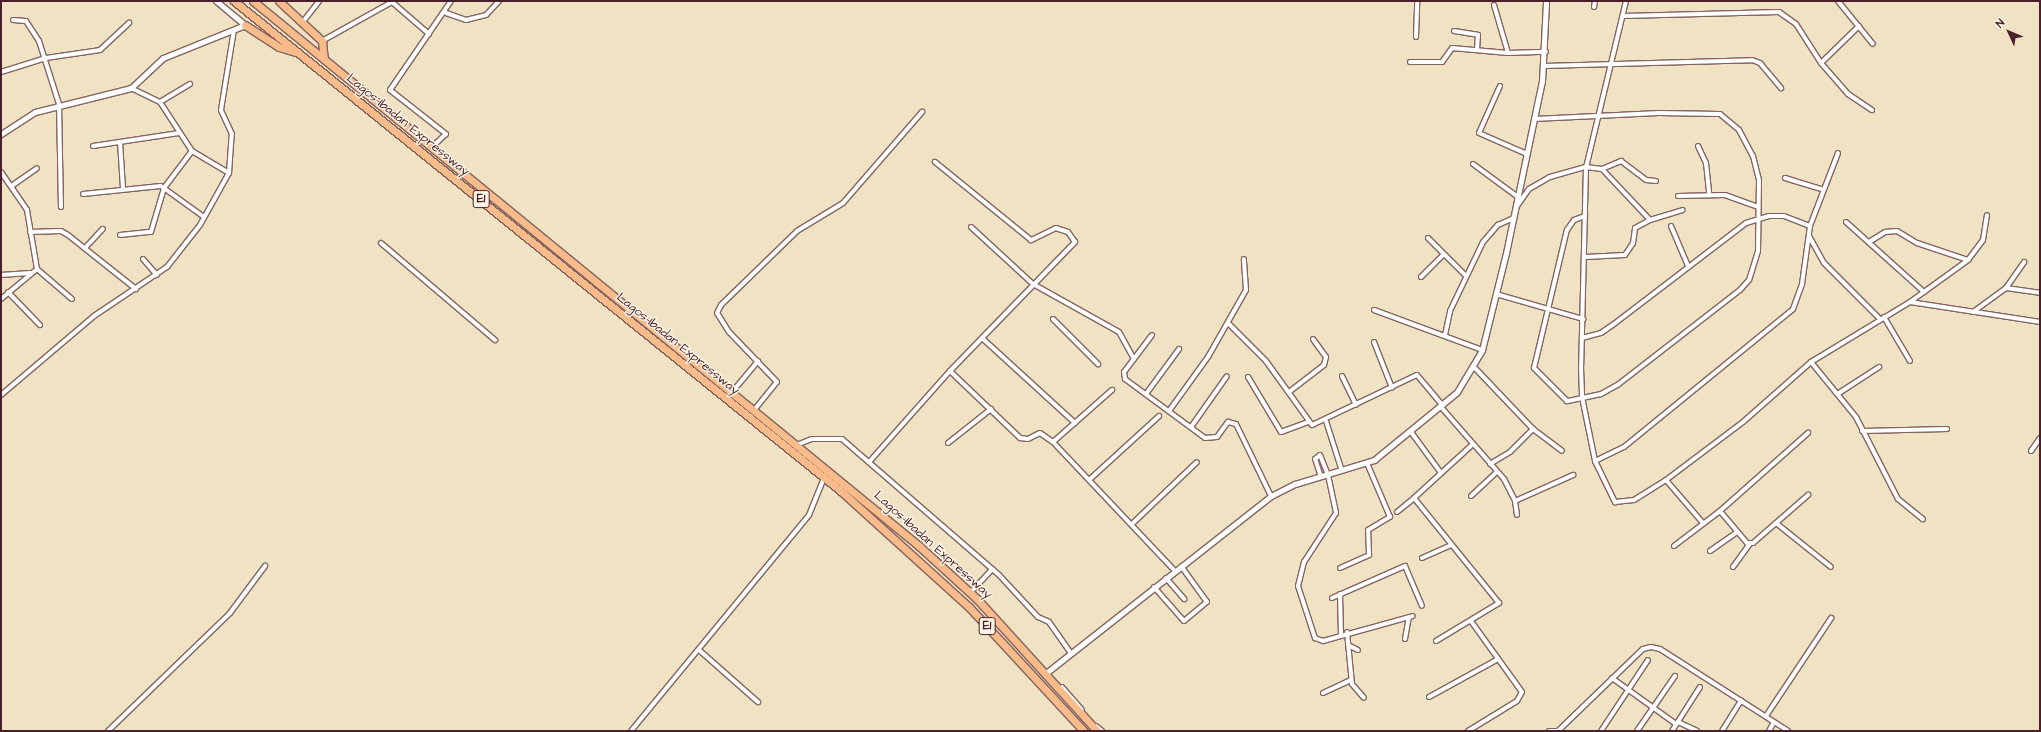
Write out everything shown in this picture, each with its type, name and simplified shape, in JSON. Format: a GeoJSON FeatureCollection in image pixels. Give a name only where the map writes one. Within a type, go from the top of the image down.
{"type":"FeatureCollection","features":[{"type":"Feature","properties":{"kind":"highway","name":"Lagos-Ibadan Expressway"},"geometry":{"type":"LineString","coordinates":[[234,1],[842,492],[930,571],[1004,643],[1084,731]]}},
{"type":"Feature","properties":{"kind":"highway","name":"Lagos-Ibadan Expressway"},"geometry":{"type":"LineString","coordinates":[[253,1],[849,485],[970,593],[1047,673],[1097,731]]}},
{"type":"Feature","properties":{"kind":"highway"},"geometry":{"type":"LineString","coordinates":[[279,1],[322,41],[324,59]]}},
{"type":"Feature","properties":{"kind":"highway"},"geometry":{"type":"LineString","coordinates":[[245,25],[279,47],[300,53]]}},
{"type":"Feature","properties":{"kind":"street"},"geometry":{"type":"LineString","coordinates":[[1,134],[23,118],[59,104],[131,88],[163,58],[245,25],[216,1]]}},
{"type":"Feature","properties":{"kind":"street"},"geometry":{"type":"LineString","coordinates":[[302,23],[319,1]]}},
{"type":"Feature","properties":{"kind":"street"},"geometry":{"type":"LineString","coordinates":[[432,147],[446,134],[390,90],[446,13],[451,1]]}},
{"type":"Feature","properties":{"kind":"street"},"geometry":{"type":"LineString","coordinates":[[446,13],[466,20],[486,15],[499,1]]}},
{"type":"Feature","properties":{"kind":"street"},"geometry":{"type":"LineString","coordinates":[[1416,37],[1417,1]]}},
{"type":"Feature","properties":{"kind":"street"},"geometry":{"type":"LineString","coordinates":[[1102,731],[1047,673],[1154,588],[1174,570],[1271,496],[1321,477],[1367,463],[1411,432],[1442,407],[1474,367],[1482,350],[1517,206],[1546,52],[1546,1]]}},
{"type":"Feature","properties":{"kind":"street"},"geometry":{"type":"LineString","coordinates":[[1594,7],[1595,1]]}},
{"type":"Feature","properties":{"kind":"street"},"geometry":{"type":"LineString","coordinates":[[1626,1],[1586,167],[1582,338],[1582,397],[1595,461],[1615,502],[1634,500],[1666,480],[1744,422],[1811,362],[1910,302],[1968,260],[1983,240],[1987,214]]}},
{"type":"Feature","properties":{"kind":"street"},"geometry":{"type":"LineString","coordinates":[[1838,1],[1873,44]]}},
{"type":"Feature","properties":{"kind":"street"},"geometry":{"type":"LineString","coordinates":[[322,41],[393,2],[430,34]]}},
{"type":"Feature","properties":{"kind":"street"},"geometry":{"type":"LineString","coordinates":[[1494,5],[1508,53]]}},
{"type":"Feature","properties":{"kind":"street"},"geometry":{"type":"LineString","coordinates":[[1623,16],[1779,12],[1796,24],[1821,63],[1848,94],[1872,110]]}},
{"type":"Feature","properties":{"kind":"street"},"geometry":{"type":"LineString","coordinates":[[13,20],[26,21],[46,58],[59,104],[61,207]]}},
{"type":"Feature","properties":{"kind":"street"},"geometry":{"type":"LineString","coordinates":[[1,72],[46,58],[100,50],[129,23]]}},
{"type":"Feature","properties":{"kind":"street"},"geometry":{"type":"LineString","coordinates":[[1821,63],[1859,26]]}},
{"type":"Feature","properties":{"kind":"street"},"geometry":{"type":"LineString","coordinates":[[1,396],[94,316],[157,275],[183,248],[204,217],[229,173],[232,134],[221,110],[234,30]]}},
{"type":"Feature","properties":{"kind":"street"},"geometry":{"type":"LineString","coordinates":[[1454,31],[1476,34],[1477,50]]}},
{"type":"Feature","properties":{"kind":"street"},"geometry":{"type":"LineString","coordinates":[[1410,62],[1442,62],[1452,48],[1508,53],[1546,52]]}},
{"type":"Feature","properties":{"kind":"street"},"geometry":{"type":"LineString","coordinates":[[1544,66],[1752,60],[1760,63],[1781,88]]}},
{"type":"Feature","properties":{"kind":"street"},"geometry":{"type":"LineString","coordinates":[[160,102],[190,84]]}},
{"type":"Feature","properties":{"kind":"street"},"geometry":{"type":"LineString","coordinates":[[1500,86],[1479,132],[1527,154]]}},
{"type":"Feature","properties":{"kind":"street"},"geometry":{"type":"LineString","coordinates":[[131,88],[160,102],[192,151],[229,173]]}},
{"type":"Feature","properties":{"kind":"street"},"geometry":{"type":"LineString","coordinates":[[755,409],[777,382],[723,323],[717,313],[721,305],[797,231],[843,203],[922,112]]}},
{"type":"Feature","properties":{"kind":"street"},"geometry":{"type":"LineString","coordinates":[[1534,119],[1598,118],[1659,113],[1720,114],[1727,117],[1753,156],[1759,180],[1758,251],[1749,280],[1740,290],[1619,384],[1601,394],[1567,401],[1534,368],[1568,230],[1574,220],[1585,216]]}},
{"type":"Feature","properties":{"kind":"street"},"geometry":{"type":"LineString","coordinates":[[94,146],[179,133]]}},
{"type":"Feature","properties":{"kind":"street"},"geometry":{"type":"LineString","coordinates":[[120,142],[123,189]]}},
{"type":"Feature","properties":{"kind":"street"},"geometry":{"type":"LineString","coordinates":[[1698,146],[1706,163],[1709,194]]}},
{"type":"Feature","properties":{"kind":"street"},"geometry":{"type":"LineString","coordinates":[[120,235],[151,232],[164,188],[192,151]]}},
{"type":"Feature","properties":{"kind":"street"},"geometry":{"type":"LineString","coordinates":[[1595,461],[1624,447],[1787,316],[1800,291],[1810,226],[1822,189],[1838,153]]}},
{"type":"Feature","properties":{"kind":"street"},"geometry":{"type":"LineString","coordinates":[[870,461],[950,370],[1075,242],[1073,236],[1056,228],[1031,240],[935,162]]}},
{"type":"Feature","properties":{"kind":"street"},"geometry":{"type":"LineString","coordinates":[[1517,206],[1530,189],[1550,177],[1586,167],[1602,168],[1613,162],[1626,162],[1646,180],[1656,181]]}},
{"type":"Feature","properties":{"kind":"street"},"geometry":{"type":"LineString","coordinates":[[1472,164],[1518,197]]}},
{"type":"Feature","properties":{"kind":"street"},"geometry":{"type":"LineString","coordinates":[[12,185],[37,168]]}},
{"type":"Feature","properties":{"kind":"street"},"geometry":{"type":"LineString","coordinates":[[1602,168],[1650,220]]}},
{"type":"Feature","properties":{"kind":"street"},"geometry":{"type":"LineString","coordinates":[[1,172],[12,185],[27,210],[37,269],[72,299]]}},
{"type":"Feature","properties":{"kind":"street"},"geometry":{"type":"LineString","coordinates":[[1785,178],[1822,189]]}},
{"type":"Feature","properties":{"kind":"street"},"geometry":{"type":"LineString","coordinates":[[83,194],[153,185],[164,188],[204,217]]}},
{"type":"Feature","properties":{"kind":"street"},"geometry":{"type":"LineString","coordinates":[[1520,187],[1530,189]]}},
{"type":"Feature","properties":{"kind":"street"},"geometry":{"type":"LineString","coordinates":[[1678,196],[1709,194],[1725,195],[1758,207]]}},
{"type":"Feature","properties":{"kind":"street"},"geometry":{"type":"LineString","coordinates":[[1585,257],[1625,255],[1633,244],[1635,228],[1650,220],[1683,210]]}},
{"type":"Feature","properties":{"kind":"street"},"geometry":{"type":"LineString","coordinates":[[1582,338],[1601,333],[1731,232],[1759,218],[1784,216],[1810,226]]}},
{"type":"Feature","properties":{"kind":"street"},"geometry":{"type":"LineString","coordinates":[[1445,335],[1450,312],[1466,276],[1489,233],[1514,218]]}},
{"type":"Feature","properties":{"kind":"street"},"geometry":{"type":"LineString","coordinates":[[1846,222],[1924,292]]}},
{"type":"Feature","properties":{"kind":"street"},"geometry":{"type":"LineString","coordinates":[[1671,226],[1688,266]]}},
{"type":"Feature","properties":{"kind":"street"},"geometry":{"type":"LineString","coordinates":[[971,227],[1033,284],[1119,332],[1134,359]]}},
{"type":"Feature","properties":{"kind":"street"},"geometry":{"type":"LineString","coordinates":[[85,248],[103,229]]}},
{"type":"Feature","properties":{"kind":"street"},"geometry":{"type":"LineString","coordinates":[[30,232],[61,231],[136,288]]}},
{"type":"Feature","properties":{"kind":"street"},"geometry":{"type":"LineString","coordinates":[[1869,242],[1885,232],[1897,231],[1917,242],[1968,260]]}},
{"type":"Feature","properties":{"kind":"street"},"geometry":{"type":"LineString","coordinates":[[1809,236],[1824,264],[1882,318],[1910,361]]}},
{"type":"Feature","properties":{"kind":"street"},"geometry":{"type":"LineString","coordinates":[[1428,238],[1443,255],[1466,276]]}},
{"type":"Feature","properties":{"kind":"street"},"geometry":{"type":"LineString","coordinates":[[380,243],[495,340]]}},
{"type":"Feature","properties":{"kind":"street"},"geometry":{"type":"LineString","coordinates":[[1421,277],[1443,255]]}},
{"type":"Feature","properties":{"kind":"street"},"geometry":{"type":"LineString","coordinates":[[143,259],[157,275]]}},
{"type":"Feature","properties":{"kind":"street"},"geometry":{"type":"LineString","coordinates":[[1169,411],[1228,323],[1246,290],[1244,259]]}},
{"type":"Feature","properties":{"kind":"street"},"geometry":{"type":"LineString","coordinates":[[1973,312],[2006,288],[2024,262]]}},
{"type":"Feature","properties":{"kind":"street"},"geometry":{"type":"LineString","coordinates":[[1,299],[30,273],[37,269]]}},
{"type":"Feature","properties":{"kind":"street"},"geometry":{"type":"LineString","coordinates":[[1,275],[30,273]]}},
{"type":"Feature","properties":{"kind":"street"},"geometry":{"type":"LineString","coordinates":[[2006,288],[2040,293]]}},
{"type":"Feature","properties":{"kind":"street"},"geometry":{"type":"LineString","coordinates":[[8,292],[40,325]]}},
{"type":"Feature","properties":{"kind":"street"},"geometry":{"type":"LineString","coordinates":[[1496,294],[1549,311],[1583,319]]}},
{"type":"Feature","properties":{"kind":"street"},"geometry":{"type":"LineString","coordinates":[[1910,302],[2040,322]]}},
{"type":"Feature","properties":{"kind":"street"},"geometry":{"type":"LineString","coordinates":[[1374,310],[1445,335],[1482,350]]}},
{"type":"Feature","properties":{"kind":"street"},"geometry":{"type":"LineString","coordinates":[[1053,319],[1098,364]]}},
{"type":"Feature","properties":{"kind":"street"},"geometry":{"type":"LineString","coordinates":[[1228,323],[1266,361],[1309,422],[1318,425],[1418,375],[1471,446],[1497,472],[1515,501],[1517,515]]}},
{"type":"Feature","properties":{"kind":"street"},"geometry":{"type":"LineString","coordinates":[[1152,335],[1123,376],[1169,411],[1211,440],[1228,422],[1236,424],[1271,496]]}},
{"type":"Feature","properties":{"kind":"street"},"geometry":{"type":"LineString","coordinates":[[982,338],[1075,423]]}},
{"type":"Feature","properties":{"kind":"street"},"geometry":{"type":"LineString","coordinates":[[1289,392],[1324,365],[1326,357],[1313,339]]}},
{"type":"Feature","properties":{"kind":"street"},"geometry":{"type":"LineString","coordinates":[[1374,342],[1392,388]]}},
{"type":"Feature","properties":{"kind":"street"},"geometry":{"type":"LineString","coordinates":[[1146,394],[1179,349]]}},
{"type":"Feature","properties":{"kind":"street"},"geometry":{"type":"LineString","coordinates":[[733,391],[758,361]]}},
{"type":"Feature","properties":{"kind":"street"},"geometry":{"type":"LineString","coordinates":[[1811,362],[1839,393],[1862,431],[1898,499],[1923,519]]}},
{"type":"Feature","properties":{"kind":"street"},"geometry":{"type":"LineString","coordinates":[[1474,367],[1533,429],[1562,451]]}},
{"type":"Feature","properties":{"kind":"street"},"geometry":{"type":"LineString","coordinates":[[1839,393],[1879,367]]}},
{"type":"Feature","properties":{"kind":"street"},"geometry":{"type":"LineString","coordinates":[[950,370],[1024,440],[1040,433],[1052,442],[1133,523],[1174,570]]}},
{"type":"Feature","properties":{"kind":"street"},"geometry":{"type":"LineString","coordinates":[[1191,427],[1227,376]]}},
{"type":"Feature","properties":{"kind":"street"},"geometry":{"type":"LineString","coordinates":[[1342,376],[1356,406]]}},
{"type":"Feature","properties":{"kind":"street"},"geometry":{"type":"LineString","coordinates":[[1248,377],[1281,432],[1309,422]]}},
{"type":"Feature","properties":{"kind":"street"},"geometry":{"type":"LineString","coordinates":[[1052,442],[1112,390]]}},
{"type":"Feature","properties":{"kind":"street"},"geometry":{"type":"LineString","coordinates":[[948,443],[991,409]]}},
{"type":"Feature","properties":{"kind":"street"},"geometry":{"type":"LineString","coordinates":[[1089,480],[1159,416]]}},
{"type":"Feature","properties":{"kind":"street"},"geometry":{"type":"LineString","coordinates":[[1326,420],[1342,471]]}},
{"type":"Feature","properties":{"kind":"street"},"geometry":{"type":"LineString","coordinates":[[1490,464],[1510,452],[1533,429]]}},
{"type":"Feature","properties":{"kind":"street"},"geometry":{"type":"LineString","coordinates":[[1862,431],[1947,429]]}},
{"type":"Feature","properties":{"kind":"street"},"geometry":{"type":"LineString","coordinates":[[1411,432],[1441,473]]}},
{"type":"Feature","properties":{"kind":"street"},"geometry":{"type":"LineString","coordinates":[[1674,546],[1720,511],[1808,433]]}},
{"type":"Feature","properties":{"kind":"street"},"geometry":{"type":"LineString","coordinates":[[2031,452],[2040,438]]}},
{"type":"Feature","properties":{"kind":"street"},"geometry":{"type":"LineString","coordinates":[[799,444],[812,439],[842,439],[870,461],[992,569],[1038,617],[1049,622],[1071,654]]}},
{"type":"Feature","properties":{"kind":"street"},"geometry":{"type":"LineString","coordinates":[[1396,512],[1414,498],[1471,446]]}},
{"type":"Feature","properties":{"kind":"street"},"geometry":{"type":"LineString","coordinates":[[1321,477],[1315,459],[1320,455],[1328,475],[1336,513],[1304,562],[1298,586],[1315,638],[1323,642],[1347,632],[1411,617],[1405,640]]}},
{"type":"Feature","properties":{"kind":"street"},"geometry":{"type":"LineString","coordinates":[[1133,523],[1197,462]]}},
{"type":"Feature","properties":{"kind":"street"},"geometry":{"type":"LineString","coordinates":[[1340,568],[1369,555],[1368,530],[1390,516],[1367,463]]}},
{"type":"Feature","properties":{"kind":"street"},"geometry":{"type":"LineString","coordinates":[[1471,496],[1497,472]]}},
{"type":"Feature","properties":{"kind":"street"},"geometry":{"type":"LineString","coordinates":[[1515,501],[1573,475]]}},
{"type":"Feature","properties":{"kind":"street"},"geometry":{"type":"LineString","coordinates":[[631,731],[809,515],[824,478]]}},
{"type":"Feature","properties":{"kind":"street"},"geometry":{"type":"LineString","coordinates":[[1666,480],[1703,523]]}},
{"type":"Feature","properties":{"kind":"street"},"geometry":{"type":"LineString","coordinates":[[1733,567],[1750,544],[1808,495]]}},
{"type":"Feature","properties":{"kind":"street"},"geometry":{"type":"LineString","coordinates":[[1414,498],[1451,545],[1499,600],[1497,606],[1436,641]]}},
{"type":"Feature","properties":{"kind":"street"},"geometry":{"type":"LineString","coordinates":[[1720,511],[1737,532],[1750,544]]}},
{"type":"Feature","properties":{"kind":"street"},"geometry":{"type":"LineString","coordinates":[[1776,523],[1831,568]]}},
{"type":"Feature","properties":{"kind":"street"},"geometry":{"type":"LineString","coordinates":[[1710,551],[1737,532]]}},
{"type":"Feature","properties":{"kind":"street"},"geometry":{"type":"LineString","coordinates":[[1422,558],[1451,545]]}},
{"type":"Feature","properties":{"kind":"street"},"geometry":{"type":"LineString","coordinates":[[108,731],[230,613],[265,566]]}},
{"type":"Feature","properties":{"kind":"street"},"geometry":{"type":"LineString","coordinates":[[1154,588],[1184,621],[1207,602],[1181,566]]}},
{"type":"Feature","properties":{"kind":"street"},"geometry":{"type":"LineString","coordinates":[[1332,598],[1404,566],[1422,606]]}},
{"type":"Feature","properties":{"kind":"street"},"geometry":{"type":"LineString","coordinates":[[970,593],[992,569]]}},
{"type":"Feature","properties":{"kind":"street"},"geometry":{"type":"LineString","coordinates":[[1166,578],[1184,599]]}},
{"type":"Feature","properties":{"kind":"street"},"geometry":{"type":"LineString","coordinates":[[1340,594],[1341,634]]}},
{"type":"Feature","properties":{"kind":"street"},"geometry":{"type":"LineString","coordinates":[[1766,716],[1831,618]]}},
{"type":"Feature","properties":{"kind":"street"},"geometry":{"type":"LineString","coordinates":[[1468,731],[1521,698],[1520,687],[1471,621]]}},
{"type":"Feature","properties":{"kind":"street"},"geometry":{"type":"LineString","coordinates":[[1347,632],[1352,680],[1364,698]]}},
{"type":"Feature","properties":{"kind":"street"},"geometry":{"type":"LineString","coordinates":[[1348,645],[1358,650]]}},
{"type":"Feature","properties":{"kind":"street"},"geometry":{"type":"LineString","coordinates":[[1549,731],[1558,731],[1643,649],[1651,647],[1741,700],[1788,731]]}},
{"type":"Feature","properties":{"kind":"street"},"geometry":{"type":"LineString","coordinates":[[699,650],[758,702]]}},
{"type":"Feature","properties":{"kind":"street"},"geometry":{"type":"LineString","coordinates":[[1429,697],[1498,659]]}},
{"type":"Feature","properties":{"kind":"street"},"geometry":{"type":"LineString","coordinates":[[1601,731],[1648,660]]}},
{"type":"Feature","properties":{"kind":"street"},"geometry":{"type":"LineString","coordinates":[[1637,731],[1674,676]]}},
{"type":"Feature","properties":{"kind":"street"},"geometry":{"type":"LineString","coordinates":[[1612,678],[1653,708],[1677,723],[1697,731]]}},
{"type":"Feature","properties":{"kind":"street"},"geometry":{"type":"LineString","coordinates":[[1323,693],[1352,680]]}},
{"type":"Feature","properties":{"kind":"street"},"geometry":{"type":"LineString","coordinates":[[1672,731],[1700,687]]}},
{"type":"Feature","properties":{"kind":"street"},"geometry":{"type":"LineString","coordinates":[[1722,731],[1741,700]]}},
{"type":"Feature","properties":{"kind":"street"},"geometry":{"type":"LineString","coordinates":[[1769,731],[1774,722]]}}]}
